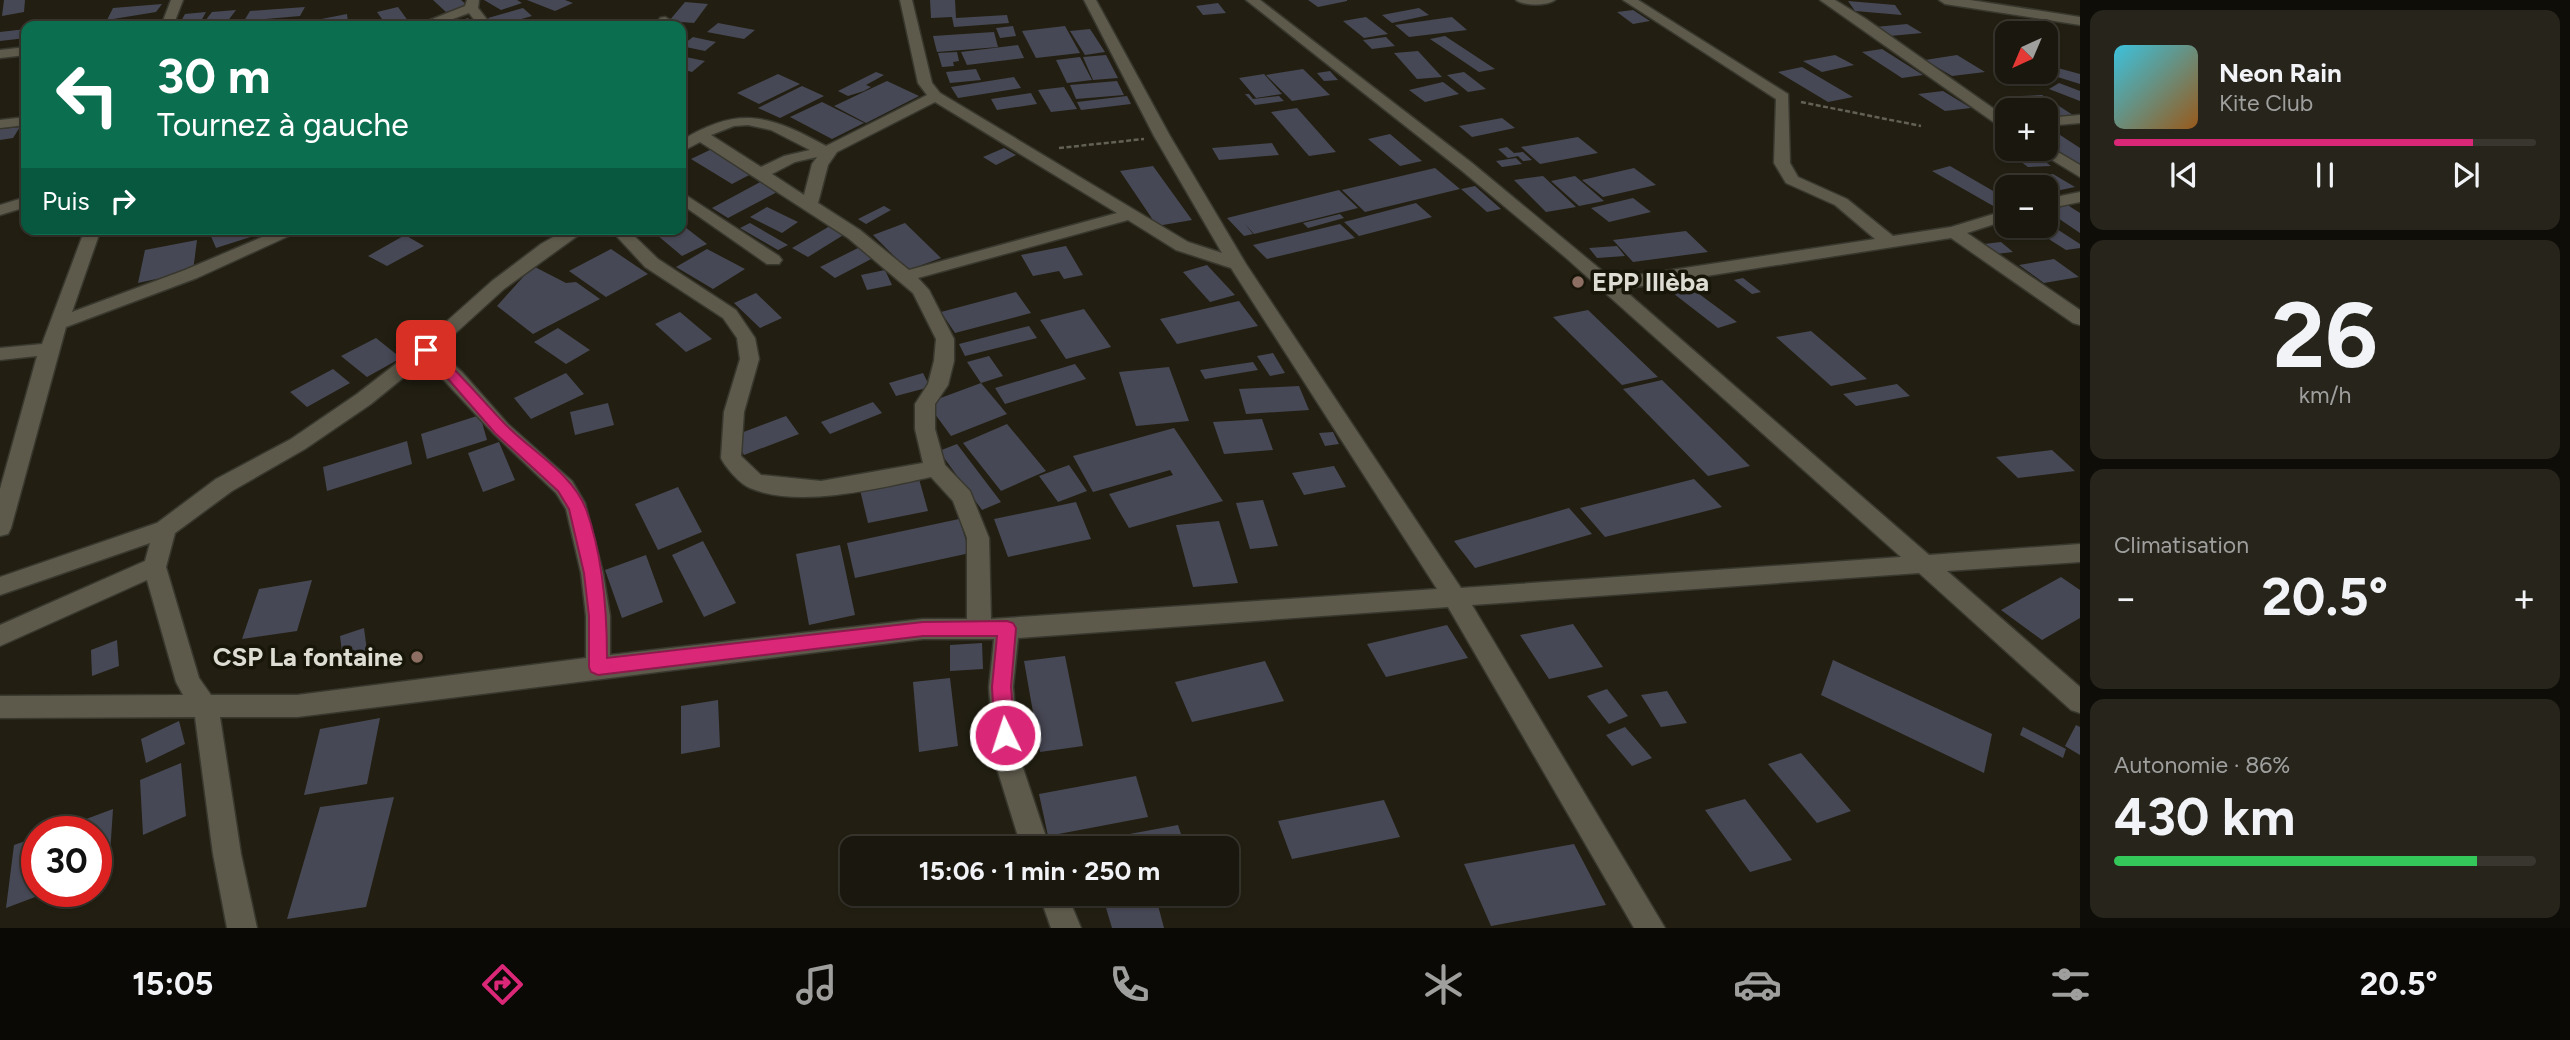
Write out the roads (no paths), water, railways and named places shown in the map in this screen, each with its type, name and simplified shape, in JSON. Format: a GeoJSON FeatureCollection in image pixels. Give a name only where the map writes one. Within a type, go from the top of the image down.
{"type":"FeatureCollection","features":[{"type":"Feature","properties":{"kind":"street"},"geometry":{"type":"LineString","coordinates":[[169,21],[177,0]]}},
{"type":"Feature","properties":{"kind":"street"},"geometry":{"type":"LineString","coordinates":[[906,0],[925,83],[935,96],[1182,246],[1237,264]]}},
{"type":"Feature","properties":{"kind":"street"},"geometry":{"type":"LineString","coordinates":[[1090,0],[1163,136],[1237,264],[1453,595],[1650,928]]}},
{"type":"Feature","properties":{"kind":"street"},"geometry":{"type":"LineString","coordinates":[[1252,0],[1365,83],[1611,285],[1921,564],[2080,702]]}},
{"type":"Feature","properties":{"kind":"street"},"geometry":{"type":"LineString","coordinates":[[1522,0],[1549,0]]}},
{"type":"Feature","properties":{"kind":"street"},"geometry":{"type":"LineString","coordinates":[[1629,0],[1783,97],[1782,163],[1792,180],[1841,202],[1889,242]]}},
{"type":"Feature","properties":{"kind":"street"},"geometry":{"type":"LineString","coordinates":[[1826,0],[1995,116]]}},
{"type":"Feature","properties":{"kind":"street"},"geometry":{"type":"LineString","coordinates":[[1945,0],[2080,21]]}},
{"type":"Feature","properties":{"kind":"street"},"geometry":{"type":"LineString","coordinates":[[433,21],[472,4],[483,21]]}},
{"type":"Feature","properties":{"kind":"street"},"geometry":{"type":"LineString","coordinates":[[0,54],[21,52]]}},
{"type":"Feature","properties":{"kind":"street"},"geometry":{"type":"LineString","coordinates":[[760,174],[790,159],[827,149],[935,96]]}},
{"type":"Feature","properties":{"kind":"street"},"geometry":{"type":"LineString","coordinates":[[686,144],[730,121],[748,118],[763,121],[827,149]]}},
{"type":"Feature","properties":{"kind":"street"},"geometry":{"type":"LineString","coordinates":[[2058,121],[2080,119]]}},
{"type":"Feature","properties":{"kind":"street"},"geometry":{"type":"LineString","coordinates":[[0,124],[21,122]]}},
{"type":"Feature","properties":{"kind":"street"},"geometry":{"type":"LineString","coordinates":[[700,135],[854,234],[920,290],[945,339],[943,375],[925,404],[925,429],[935,468],[962,497],[978,538],[979,627]]}},
{"type":"Feature","properties":{"kind":"street"},"geometry":{"type":"LineString","coordinates":[[809,206],[820,164],[827,149]]}},
{"type":"Feature","properties":{"kind":"street"},"geometry":{"type":"LineString","coordinates":[[2058,158],[2080,172]]}},
{"type":"Feature","properties":{"kind":"street"},"geometry":{"type":"LineString","coordinates":[[2058,202],[2080,197]]}},
{"type":"Feature","properties":{"kind":"street"},"geometry":{"type":"LineString","coordinates":[[686,200],[773,260]]}},
{"type":"Feature","properties":{"kind":"street"},"geometry":{"type":"LineString","coordinates":[[0,210],[21,204]]}},
{"type":"Feature","properties":{"kind":"street"},"geometry":{"type":"LineString","coordinates":[[906,276],[1129,215]]}},
{"type":"Feature","properties":{"kind":"street"},"geometry":{"type":"LineString","coordinates":[[1611,285],[1954,232],[1995,219]]}},
{"type":"Feature","properties":{"kind":"street"},"geometry":{"type":"LineString","coordinates":[[1954,232],[2080,319]]}},
{"type":"Feature","properties":{"kind":"street"},"geometry":{"type":"LineString","coordinates":[[60,323],[191,274],[282,235]]}},
{"type":"Feature","properties":{"kind":"street"},"geometry":{"type":"LineString","coordinates":[[0,586],[165,529],[224,485],[298,444],[364,399],[426,350],[498,285],[569,235]]}},
{"type":"Feature","properties":{"kind":"street"},"geometry":{"type":"LineString","coordinates":[[623,235],[641,255],[665,273],[704,292],[738,322],[750,355],[734,408],[730,431],[731,458],[755,482],[821,489],[882,480],[935,468]]}},
{"type":"Feature","properties":{"kind":"street"},"geometry":{"type":"LineString","coordinates":[[0,528],[48,349],[60,323],[90,237]]}},
{"type":"Feature","properties":{"kind":"street"},"geometry":{"type":"LineString","coordinates":[[0,354],[48,349]]}},
{"type":"Feature","properties":{"kind":"street"},"geometry":{"type":"LineString","coordinates":[[426,350],[455,377],[501,429],[564,487],[577,509],[597,605],[598,667]]}},
{"type":"Feature","properties":{"kind":"street"},"geometry":{"type":"LineString","coordinates":[[165,529],[155,567],[188,682],[206,708],[227,854],[242,928]]}},
{"type":"Feature","properties":{"kind":"street"},"geometry":{"type":"LineString","coordinates":[[0,707],[297,706],[923,629],[1007,628],[2080,552]]}},
{"type":"Feature","properties":{"kind":"street"},"geometry":{"type":"LineString","coordinates":[[0,636],[155,567]]}},
{"type":"Feature","properties":{"kind":"street"},"geometry":{"type":"LineString","coordinates":[[1007,628],[1002,687],[1007,759],[1032,836]]}},
{"type":"Feature","properties":{"kind":"street"},"geometry":{"type":"LineString","coordinates":[[1058,906],[1066,928]]}},
{"type":"Feature","properties":{"kind":"place","name":"EPP Illèba"},"geometry":{"type":"Point","coordinates":[1578,282]}},
{"type":"Feature","properties":{"kind":"place","name":"CSP La fontaine"},"geometry":{"type":"Point","coordinates":[417,657]}}]}
